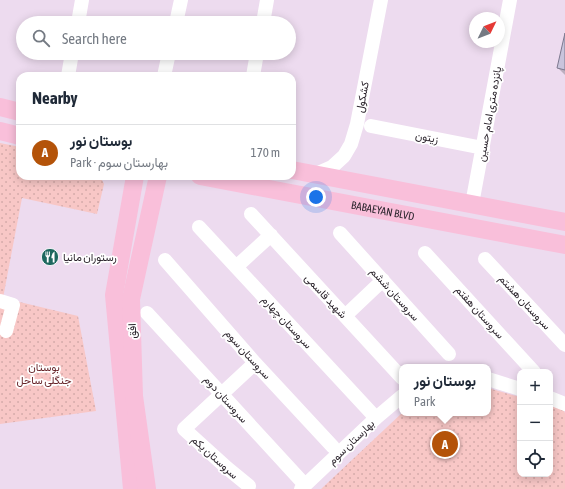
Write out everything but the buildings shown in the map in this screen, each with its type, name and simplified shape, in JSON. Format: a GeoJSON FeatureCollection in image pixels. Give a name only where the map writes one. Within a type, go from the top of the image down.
{"type":"FeatureCollection","features":[{"type":"Feature","properties":{"kind":"main road"},"geometry":{"type":"LineString","coordinates":[[0,107],[16,111]]}},
{"type":"Feature","properties":{"kind":"main road"},"geometry":{"type":"LineString","coordinates":[[0,131],[16,135]]}},
{"type":"Feature","properties":{"kind":"main road","name":"BABAEYAN BLVD"},"geometry":{"type":"LineString","coordinates":[[296,171],[565,222]]}},
{"type":"Feature","properties":{"kind":"main road","name":"افق"},"geometry":{"type":"LineString","coordinates":[[132,489],[114,295],[134,180]]}},
{"type":"Feature","properties":{"kind":"main road","name":"افق"},"geometry":{"type":"LineString","coordinates":[[147,489],[134,396],[131,299],[157,180]]}},
{"type":"Feature","properties":{"kind":"main road","name":"BABAEYAN BLVD"},"geometry":{"type":"LineString","coordinates":[[221,180],[468,226],[565,246]]}},
{"type":"Feature","properties":{"kind":"main road"},"geometry":{"type":"LineString","coordinates":[[468,226],[472,204]]}},
{"type":"Feature","properties":{"kind":"street"},"geometry":{"type":"LineString","coordinates":[[79,16],[82,0]]}},
{"type":"Feature","properties":{"kind":"street"},"geometry":{"type":"LineString","coordinates":[[178,16],[181,0]]}},
{"type":"Feature","properties":{"kind":"street"},"geometry":{"type":"LineString","coordinates":[[264,16],[267,0]]}},
{"type":"Feature","properties":{"kind":"street","name":"کشکول"},"geometry":{"type":"LineString","coordinates":[[314,175],[332,167],[344,156],[351,144],[357,124],[381,0]]}},
{"type":"Feature","properties":{"kind":"street","name":"پانزده متری امام حسین"},"geometry":{"type":"LineString","coordinates":[[472,204],[510,0]]}},
{"type":"Feature","properties":{"kind":"street"},"geometry":{"type":"LineString","coordinates":[[69,72],[71,60]]}},
{"type":"Feature","properties":{"kind":"street"},"geometry":{"type":"LineString","coordinates":[[165,72],[167,60]]}},
{"type":"Feature","properties":{"kind":"street"},"geometry":{"type":"LineString","coordinates":[[254,72],[256,60]]}},
{"type":"Feature","properties":{"kind":"street","name":"زیتون"},"geometry":{"type":"LineString","coordinates":[[370,126],[482,148]]}},
{"type":"Feature","properties":{"kind":"street","name":"شهید قاسمی"},"geometry":{"type":"LineString","coordinates":[[251,214],[399,375]]}},
{"type":"Feature","properties":{"kind":"street","name":"سروستان چهارم"},"geometry":{"type":"LineString","coordinates":[[199,227],[376,418]]}},
{"type":"Feature","properties":{"kind":"street","name":"سروستان ششم"},"geometry":{"type":"LineString","coordinates":[[340,233],[449,354]]}},
{"type":"Feature","properties":{"kind":"street"},"geometry":{"type":"LineString","coordinates":[[236,268],[271,235]]}},
{"type":"Feature","properties":{"kind":"street","name":"سروستان هفتم"},"geometry":{"type":"LineString","coordinates":[[425,253],[531,369]]}},
{"type":"Feature","properties":{"kind":"street","name":"سروستان هشتم"},"geometry":{"type":"LineString","coordinates":[[485,259],[565,345]]}},
{"type":"Feature","properties":{"kind":"street","name":"سروستان سوم"},"geometry":{"type":"LineString","coordinates":[[165,260],[255,364],[333,447]]}},
{"type":"Feature","properties":{"kind":"street"},"geometry":{"type":"LineString","coordinates":[[345,316],[383,280]]}},
{"type":"Feature","properties":{"kind":"street"},"geometry":{"type":"LineString","coordinates":[[0,301],[13,305],[6,331]]}},
{"type":"Feature","properties":{"kind":"street","name":"سروستان دوم"},"geometry":{"type":"LineString","coordinates":[[147,313],[222,393],[303,487]]}},
{"type":"Feature","properties":{"kind":"street"},"geometry":{"type":"LineString","coordinates":[[222,393],[255,364]]}},
{"type":"Feature","properties":{"kind":"street"},"geometry":{"type":"LineString","coordinates":[[491,380],[517,388]]}},
{"type":"Feature","properties":{"kind":"street","name":"سروستان یکم"},"geometry":{"type":"LineString","coordinates":[[222,393],[184,429],[249,486]]}},
{"type":"Feature","properties":{"kind":"street","name":"بهارستان سوم"},"geometry":{"type":"LineString","coordinates":[[303,487],[376,418],[399,399]]}},
{"type":"Feature","properties":{"kind":"green space","name":"بوستان جنگلی ساحل"},"geometry":{"type":"Polygon","coordinates":[[[0,143],[16,146],[16,180],[102,180],[104,184],[97,214],[22,198],[3,298],[78,316],[96,411],[0,424],[0,143]]]}},
{"type":"Feature","properties":{"kind":"green space"},"geometry":{"type":"Polygon","coordinates":[[[491,389],[517,396],[517,477],[553,477],[553,407],[563,409],[565,413],[565,489],[321,489],[399,416],[491,416],[491,389]]]}},
{"type":"Feature","properties":{"kind":"place","name":"رستوران مانیا"},"geometry":{"type":"Point","coordinates":[50,257]}},
{"type":"Feature","properties":{"kind":"place","name":"بوستان نور"},"geometry":{"type":"Point","coordinates":[445,444]}}]}
